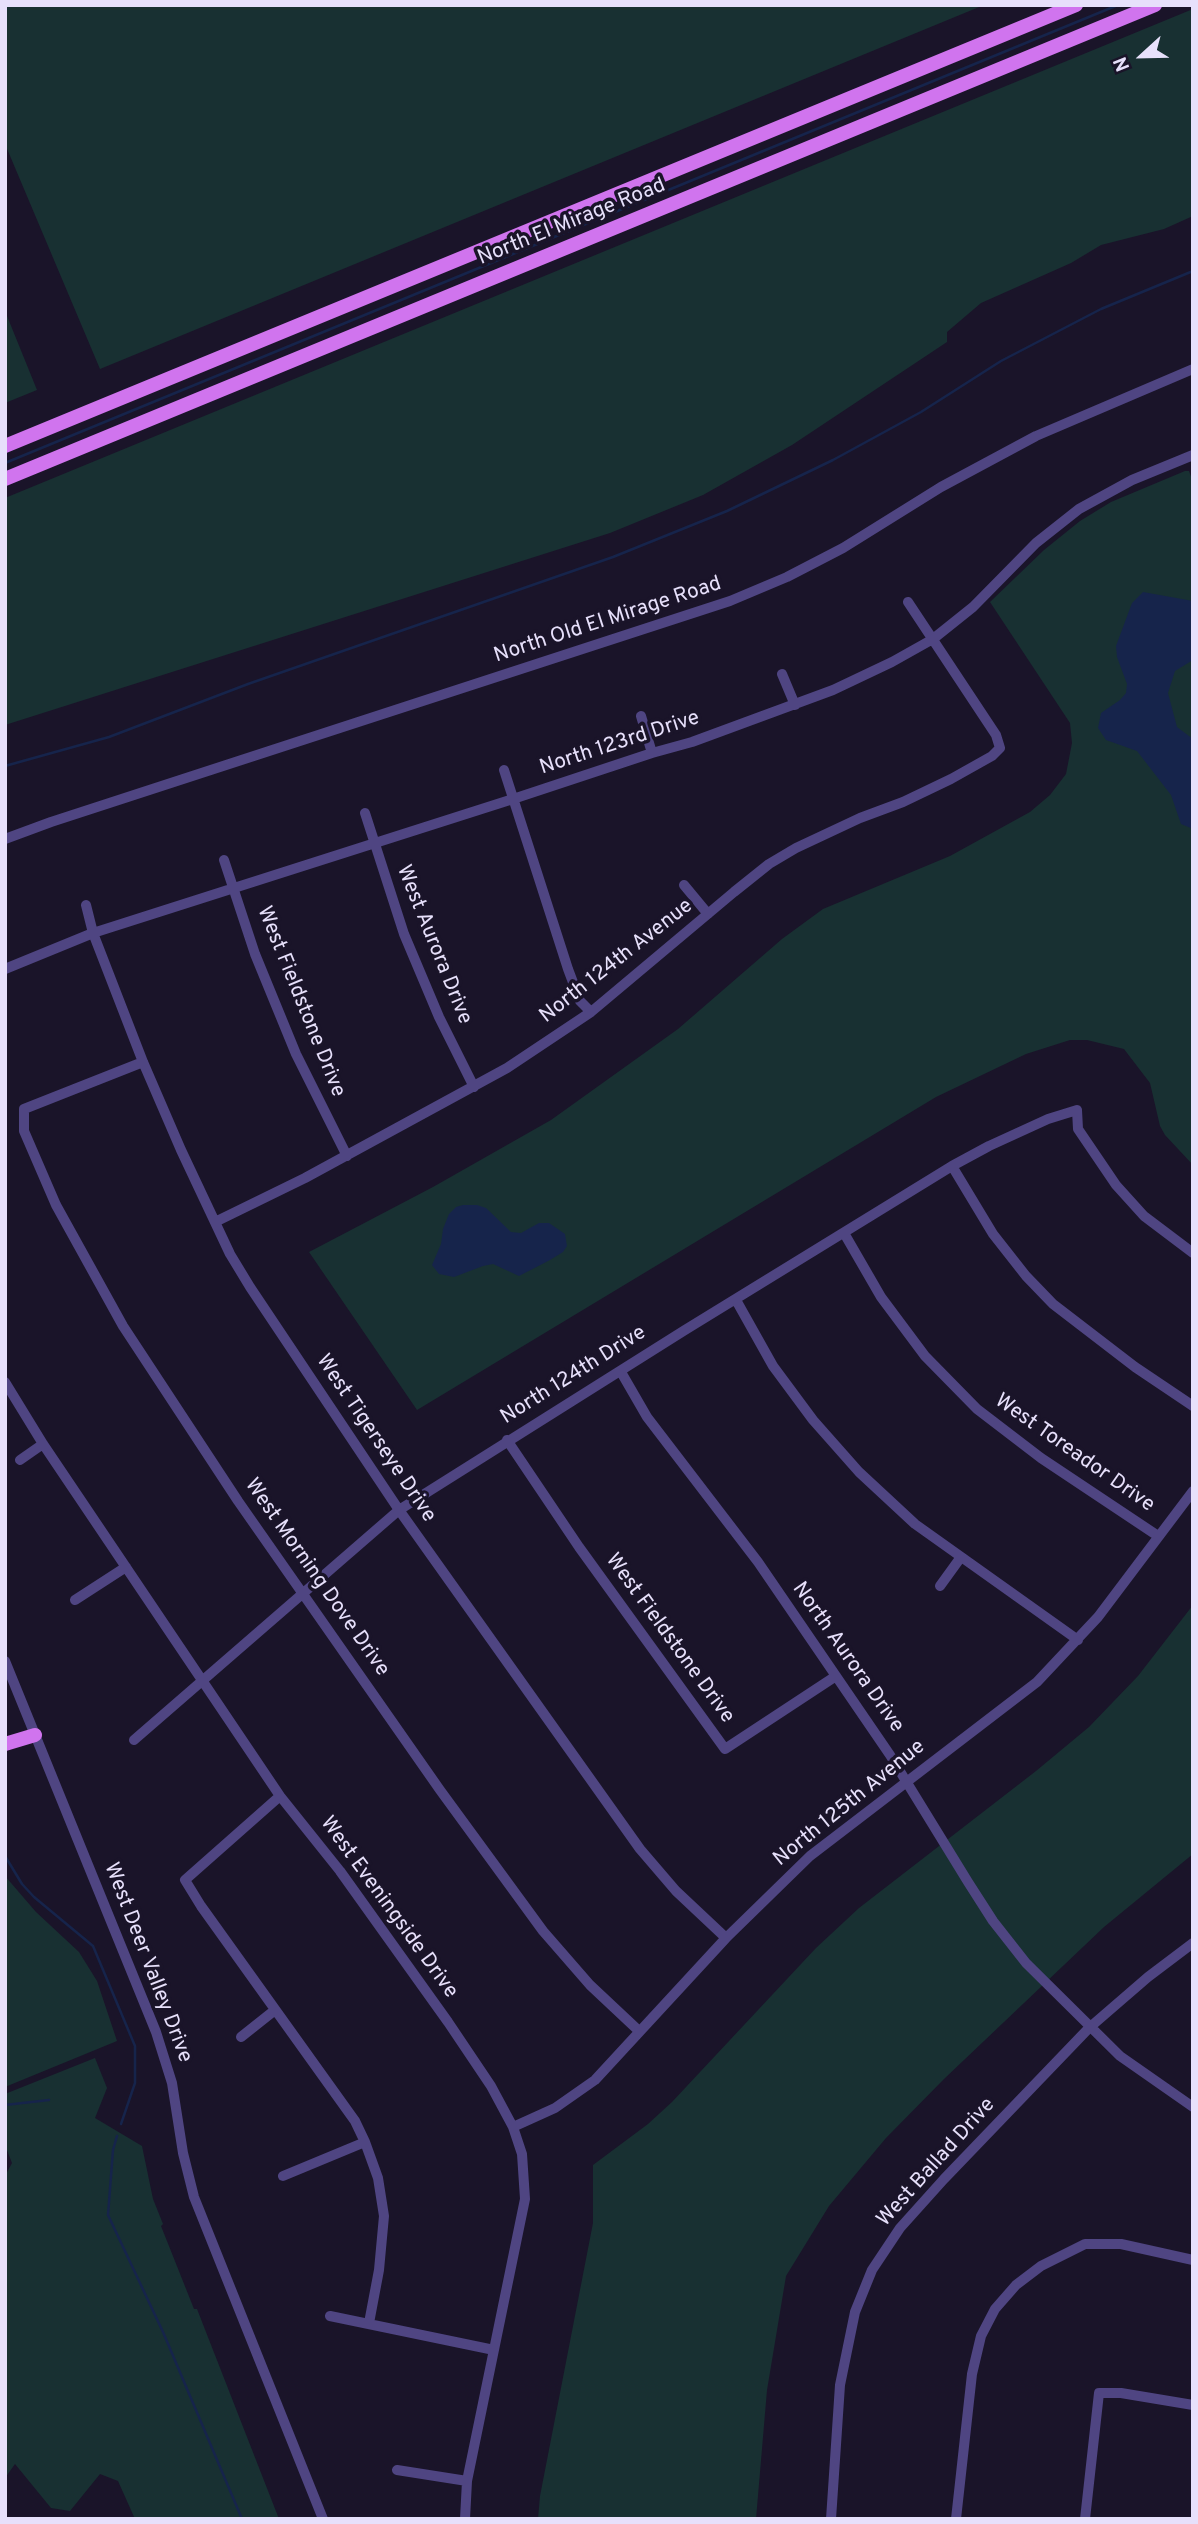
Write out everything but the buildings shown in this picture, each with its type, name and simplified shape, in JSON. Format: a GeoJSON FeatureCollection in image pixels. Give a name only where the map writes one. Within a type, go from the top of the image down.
{"type":"FeatureCollection","features":[{"type":"Feature","properties":{"kind":"main road","name":"North El Mirage Road"},"geometry":{"type":"LineString","coordinates":[[5,446],[1076,5]]}},
{"type":"Feature","properties":{"kind":"main road","name":"North El Mirage Road"},"geometry":{"type":"LineString","coordinates":[[5,479],[1155,5]]}},
{"type":"Feature","properties":{"kind":"main road"},"geometry":{"type":"LineString","coordinates":[[5,1744],[35,1735]]}},
{"type":"Feature","properties":{"kind":"street","name":"North Old El Mirage Road"},"geometry":{"type":"LineString","coordinates":[[5,839],[730,601],[787,577],[843,548],[941,487],[1036,436],[1193,369]]}},
{"type":"Feature","properties":{"kind":"street","name":"North 123rd Drive"},"geometry":{"type":"LineString","coordinates":[[5,969],[93,933],[233,890],[652,752],[692,742],[795,705],[892,662],[933,639],[973,607],[1004,574],[1066,517],[1107,492],[1193,455]]}},
{"type":"Feature","properties":{"kind":"street"},"geometry":{"type":"LineString","coordinates":[[908,602],[933,639]]}},
{"type":"Feature","properties":{"kind":"street","name":"North 124th Avenue"},"geometry":{"type":"LineString","coordinates":[[215,1222],[346,1156],[507,1068],[591,1012],[769,864],[796,848],[951,779],[992,757],[1000,748],[996,735],[933,639]]}},
{"type":"Feature","properties":{"kind":"street"},"geometry":{"type":"LineString","coordinates":[[782,674],[795,705]]}},
{"type":"Feature","properties":{"kind":"street"},"geometry":{"type":"LineString","coordinates":[[641,716],[652,752]]}},
{"type":"Feature","properties":{"kind":"street"},"geometry":{"type":"LineString","coordinates":[[504,770],[568,969],[580,1001],[591,1012]]}},
{"type":"Feature","properties":{"kind":"street","name":"West Aurora Drive"},"geometry":{"type":"LineString","coordinates":[[365,813],[418,969],[444,1029],[474,1087]]}},
{"type":"Feature","properties":{"kind":"street","name":"West Fieldstone Drive"},"geometry":{"type":"LineString","coordinates":[[225,860],[255,954],[296,1055],[346,1156]]}},
{"type":"Feature","properties":{"kind":"street"},"geometry":{"type":"LineString","coordinates":[[684,885],[708,914]]}},
{"type":"Feature","properties":{"kind":"street","name":"West Tigerseye Drive"},"geometry":{"type":"LineString","coordinates":[[86,905],[93,933],[144,1062],[215,1222],[250,1287],[398,1510],[640,1849],[676,1891],[726,1938]]}},
{"type":"Feature","properties":{"kind":"street","name":"West Morning Dove Drive"},"geometry":{"type":"LineString","coordinates":[[144,1062],[24,1109],[24,1132],[56,1205],[123,1326],[302,1593],[543,1931],[590,1985],[639,2031]]}},
{"type":"Feature","properties":{"kind":"street","name":"North 124th Drive"},"geometry":{"type":"LineString","coordinates":[[134,1740],[398,1510],[952,1166],[1048,1119],[1077,1110],[1078,1129],[1116,1185],[1144,1216],[1193,1253]]}},
{"type":"Feature","properties":{"kind":"street"},"geometry":{"type":"LineString","coordinates":[[952,1166],[993,1234],[1026,1276],[1053,1304],[1135,1367],[1193,1406]]}},
{"type":"Feature","properties":{"kind":"street","name":"West Toreador Drive"},"geometry":{"type":"LineString","coordinates":[[845,1233],[881,1297],[925,1356],[977,1409],[1041,1458],[1158,1536]]}},
{"type":"Feature","properties":{"kind":"street"},"geometry":{"type":"LineString","coordinates":[[736,1300],[773,1366],[813,1420],[859,1472],[915,1524],[1078,1640]]}},
{"type":"Feature","properties":{"kind":"street","name":"North Aurora Drive"},"geometry":{"type":"LineString","coordinates":[[621,1372],[647,1417],[751,1553],[909,1782],[993,1920],[1026,1963],[1120,2056],[1193,2106]]}},
{"type":"Feature","properties":{"kind":"street","name":"West Eveningside Drive"},"geometry":{"type":"LineString","coordinates":[[5,1382],[43,1444],[281,1796],[340,1871],[448,2022],[491,2086],[513,2127],[522,2154],[525,2199],[467,2481],[465,2519]]}},
{"type":"Feature","properties":{"kind":"street","name":"West Fieldstone Drive"},"geometry":{"type":"LineString","coordinates":[[507,1440],[579,1547],[725,1749],[836,1676]]}},
{"type":"Feature","properties":{"kind":"street"},"geometry":{"type":"LineString","coordinates":[[20,1460],[43,1444]]}},
{"type":"Feature","properties":{"kind":"street","name":"North 125th Avenue"},"geometry":{"type":"LineString","coordinates":[[513,2127],[555,2108],[595,2080],[726,1938],[810,1856],[1037,1682],[1078,1640],[1193,1491]]}},
{"type":"Feature","properties":{"kind":"street"},"geometry":{"type":"LineString","coordinates":[[940,1586],[961,1557]]}},
{"type":"Feature","properties":{"kind":"street"},"geometry":{"type":"LineString","coordinates":[[75,1600],[126,1567]]}},
{"type":"Feature","properties":{"kind":"street","name":"West Deer Valley Drive"},"geometry":{"type":"LineString","coordinates":[[5,1661],[156,2032],[172,2083],[183,2153],[194,2197],[323,2519]]}},
{"type":"Feature","properties":{"kind":"street"},"geometry":{"type":"LineString","coordinates":[[281,1796],[185,1880],[355,2121],[365,2142],[378,2178],[384,2216],[379,2270],[369,2323]]}},
{"type":"Feature","properties":{"kind":"street","name":"West Ballad Drive"},"geometry":{"type":"LineString","coordinates":[[831,2519],[840,2385],[855,2312],[872,2270],[900,2228],[1089,2028],[1148,1977],[1193,1943]]}},
{"type":"Feature","properties":{"kind":"street"},"geometry":{"type":"LineString","coordinates":[[241,2037],[275,2010]]}},
{"type":"Feature","properties":{"kind":"street"},"geometry":{"type":"LineString","coordinates":[[283,2176],[365,2142]]}},
{"type":"Feature","properties":{"kind":"street"},"geometry":{"type":"LineString","coordinates":[[956,2519],[972,2374],[981,2336],[995,2309],[1016,2285],[1041,2266],[1085,2244],[1121,2244],[1193,2259]]}},
{"type":"Feature","properties":{"kind":"street"},"geometry":{"type":"LineString","coordinates":[[330,2316],[494,2350]]}},
{"type":"Feature","properties":{"kind":"street"},"geometry":{"type":"LineString","coordinates":[[1085,2519],[1099,2393],[1121,2393],[1193,2405]]}},
{"type":"Feature","properties":{"kind":"street"},"geometry":{"type":"LineString","coordinates":[[397,2470],[467,2481]]}},
{"type":"Feature","properties":{"kind":"green space"},"geometry":{"type":"Polygon","coordinates":[[[5,5],[984,5],[100,369],[5,144],[5,5]]]}},
{"type":"Feature","properties":{"kind":"green space"},"geometry":{"type":"Polygon","coordinates":[[[1193,9],[1193,216],[1164,229],[1101,245],[1071,263],[981,303],[947,332],[947,342],[792,445],[703,495],[610,533],[5,725],[5,498],[1193,9]]]}},
{"type":"Feature","properties":{"kind":"green space"},"geometry":{"type":"Polygon","coordinates":[[[5,311],[37,390],[5,403],[5,311]]]}},
{"type":"Feature","properties":{"kind":"green space"},"geometry":{"type":"Polygon","coordinates":[[[1189,471],[1193,482],[1193,1165],[1165,1135],[1160,1126],[1150,1083],[1124,1049],[1087,1040],[1070,1040],[1026,1054],[936,1097],[417,1410],[309,1252],[433,1187],[551,1120],[678,1029],[782,939],[823,909],[950,856],[1030,812],[1050,795],[1066,774],[1072,743],[1070,723],[990,602],[1044,550],[1080,521],[1111,502],[1189,471]]]}},
{"type":"Feature","properties":{"kind":"green space"},"geometry":{"type":"Polygon","coordinates":[[[1193,1605],[1193,1854],[1104,1927],[944,2079],[886,2138],[829,2206],[786,2276],[767,2390],[756,2519],[538,2519],[540,2496],[593,2223],[593,2165],[648,2124],[672,2102],[816,1948],[859,1908],[1089,1727],[1138,1676],[1193,1605]]]}},
{"type":"Feature","properties":{"kind":"green space"},"geometry":{"type":"Polygon","coordinates":[[[5,1876],[36,1912],[79,1952],[97,1981],[117,2041],[5,2087],[5,1876]]]}},
{"type":"Feature","properties":{"kind":"green space"},"geometry":{"type":"Polygon","coordinates":[[[95,2058],[107,2088],[95,2118],[142,2146],[153,2199],[163,2224],[161,2226],[194,2309],[197,2309],[279,2519],[135,2519],[118,2481],[100,2474],[70,2511],[51,2508],[15,2464],[5,2478],[5,2176],[12,2163],[5,2145],[5,2094],[95,2058]]]}},
{"type":"Feature","properties":{"kind":"water"},"geometry":{"type":"Polygon","coordinates":[[[1143,592],[1193,601],[1193,660],[1175,671],[1168,693],[1177,727],[1193,739],[1193,829],[1181,824],[1171,795],[1137,751],[1106,740],[1098,728],[1101,713],[1126,693],[1127,684],[1116,646],[1132,603],[1143,592]]]}},
{"type":"Feature","properties":{"kind":"water"},"geometry":{"type":"Polygon","coordinates":[[[463,1205],[486,1208],[511,1232],[521,1233],[539,1223],[549,1223],[565,1234],[567,1246],[563,1252],[519,1276],[493,1264],[454,1277],[439,1274],[432,1265],[441,1244],[443,1229],[449,1214],[456,1207],[463,1205]]]}},
{"type":"Feature","properties":{"kind":"waterway"},"geometry":{"type":"LineString","coordinates":[[5,463],[1118,5]]}},
{"type":"Feature","properties":{"kind":"waterway"},"geometry":{"type":"LineString","coordinates":[[5,766],[109,737],[248,684],[613,557],[727,511],[833,460],[921,412],[1001,361],[1101,309],[1193,271]]}},
{"type":"Feature","properties":{"kind":"waterway"},"geometry":{"type":"LineString","coordinates":[[5,1856],[22,1884],[34,1897],[93,1946],[135,2046],[135,2083],[121,2124]]}},
{"type":"Feature","properties":{"kind":"waterway"},"geometry":{"type":"LineString","coordinates":[[5,2105],[49,2100]]}},
{"type":"Feature","properties":{"kind":"waterway"},"geometry":{"type":"LineString","coordinates":[[117,2136],[113,2150],[108,2215],[163,2332],[242,2519]]}}]}
